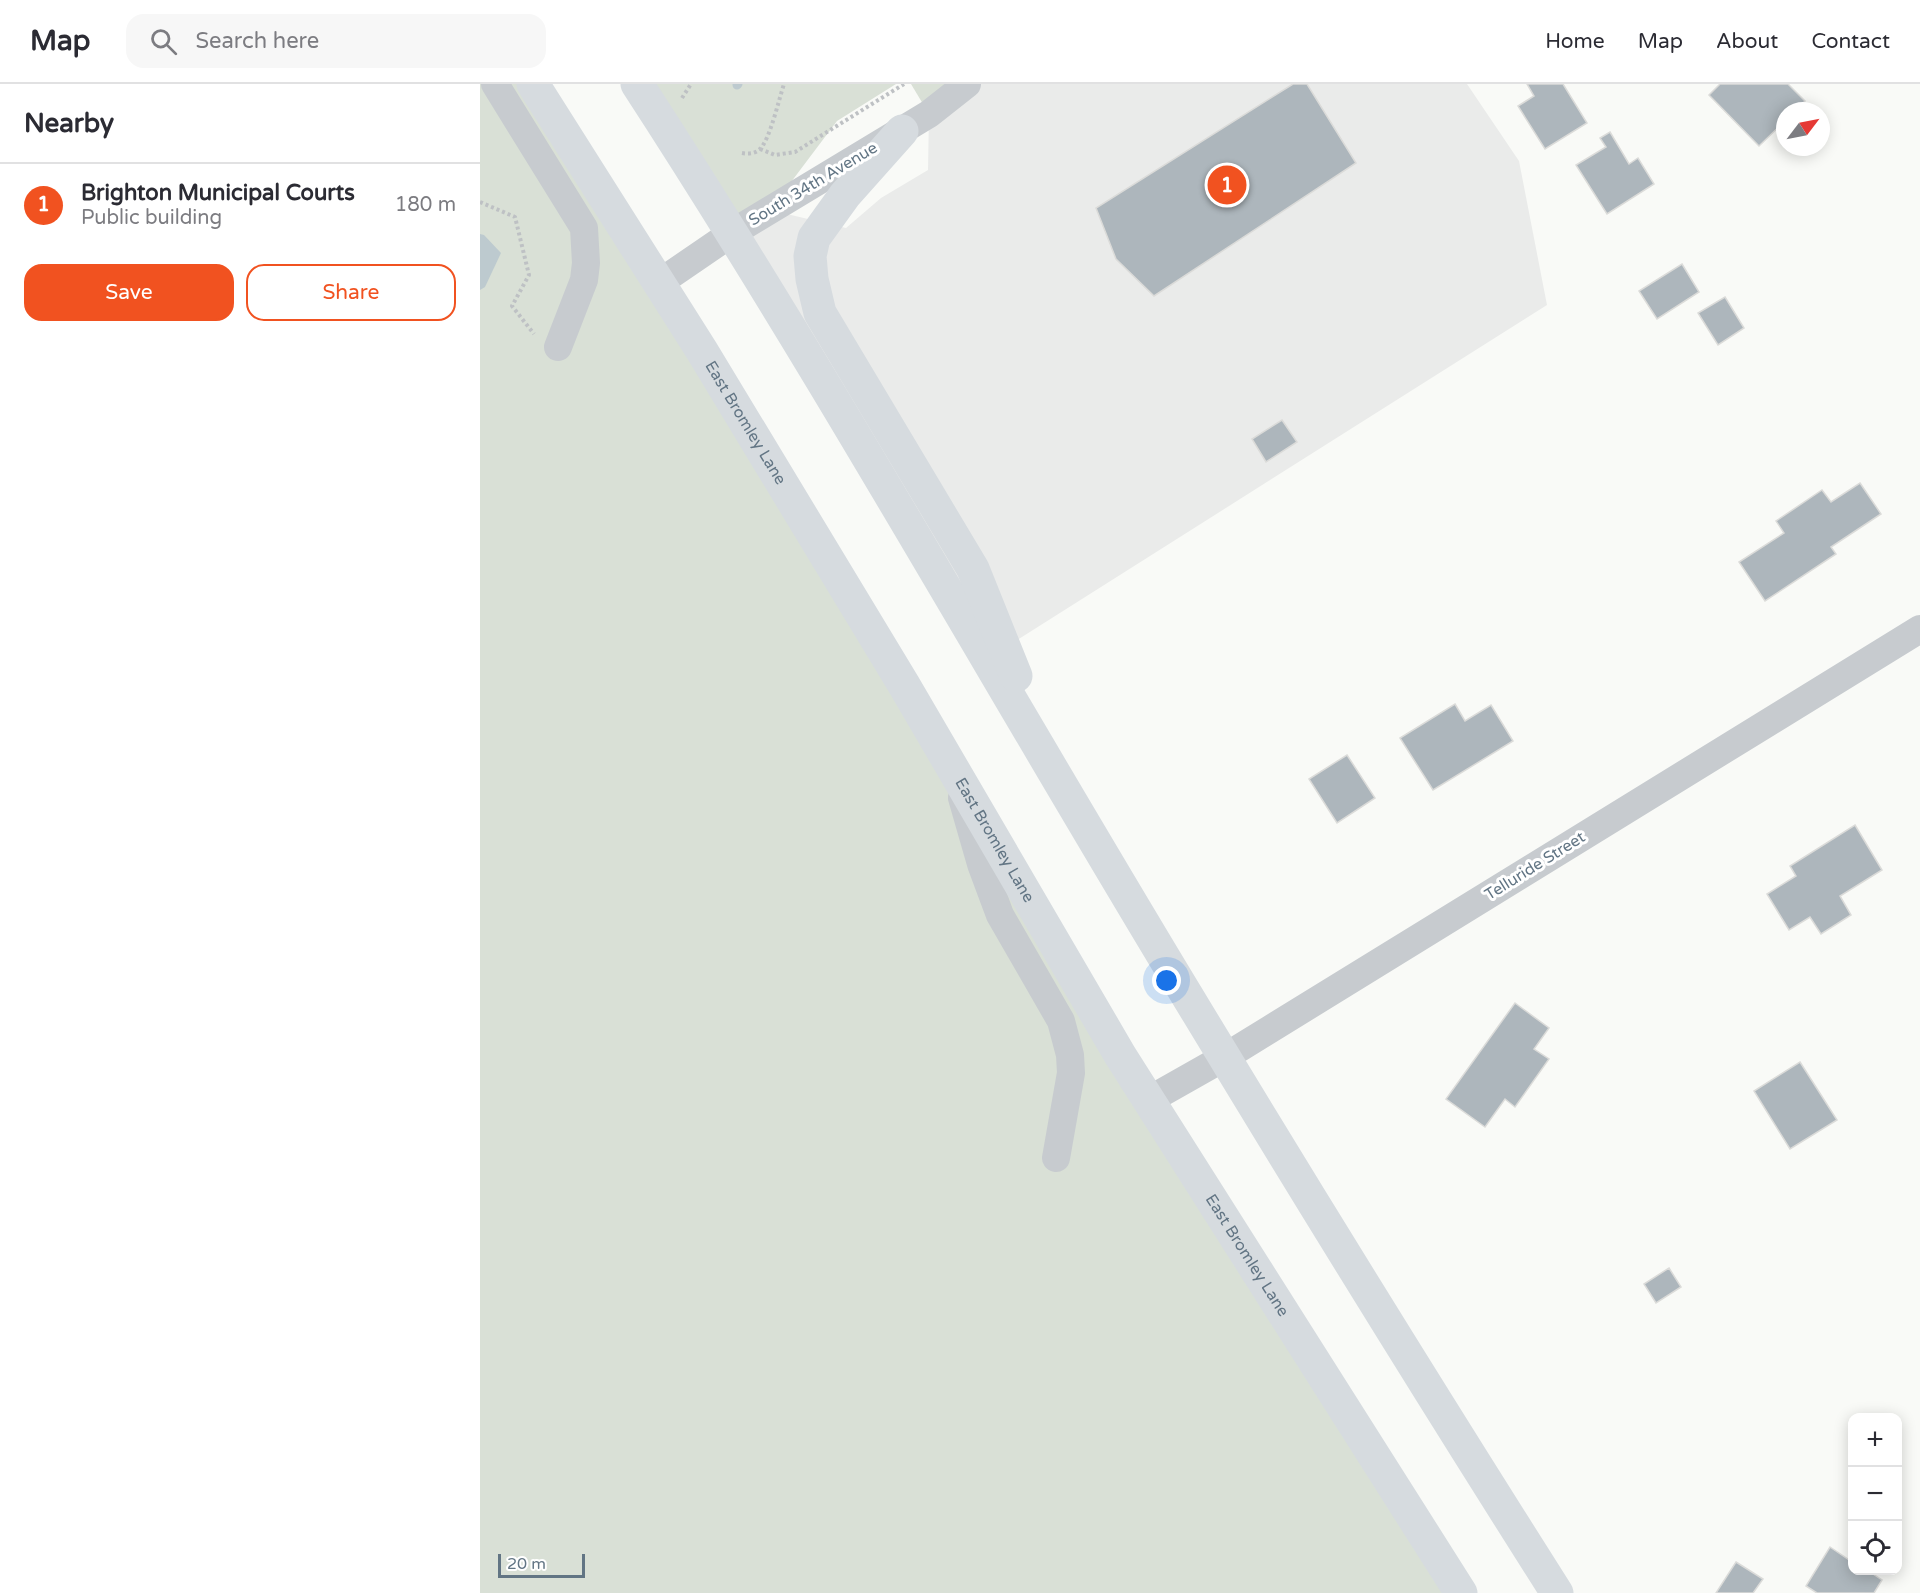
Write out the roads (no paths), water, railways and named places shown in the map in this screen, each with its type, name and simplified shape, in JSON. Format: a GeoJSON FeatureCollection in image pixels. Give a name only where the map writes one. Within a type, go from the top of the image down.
{"type":"FeatureCollection","features":[{"type":"Feature","properties":{"kind":"main road","name":"East Bromley Lane"},"geometry":{"type":"LineString","coordinates":[[533,84],[702,351],[904,685],[1120,1055],[1461,1593]]}},
{"type":"Feature","properties":{"kind":"main road"},"geometry":{"type":"LineString","coordinates":[[637,84],[803,348],[1225,1057],[1557,1593]]}},
{"type":"Feature","properties":{"kind":"main road"},"geometry":{"type":"LineString","coordinates":[[902,131],[845,195],[814,238],[810,256],[812,279],[820,313],[973,569],[1056,774]]}},
{"type":"Feature","properties":{"kind":"street"},"geometry":{"type":"LineString","coordinates":[[495,84],[584,228],[586,263],[584,280],[546,341]]}},
{"type":"Feature","properties":{"kind":"street","name":"South 34th Avenue"},"geometry":{"type":"LineString","coordinates":[[659,283],[732,233],[902,131],[967,84]]}},
{"type":"Feature","properties":{"kind":"street","name":"Telluride Street"},"geometry":{"type":"LineString","coordinates":[[1149,1100],[1225,1057],[1920,630]]}},
{"type":"Feature","properties":{"kind":"street"},"geometry":{"type":"LineString","coordinates":[[956,776],[981,864],[1000,915],[1061,1021],[1070,1055],[1071,1073],[1056,1158]]}},
{"type":"Feature","properties":{"kind":"place","name":"Brighton Municipal Courts"},"geometry":{"type":"Point","coordinates":[1227,185]}}]}
